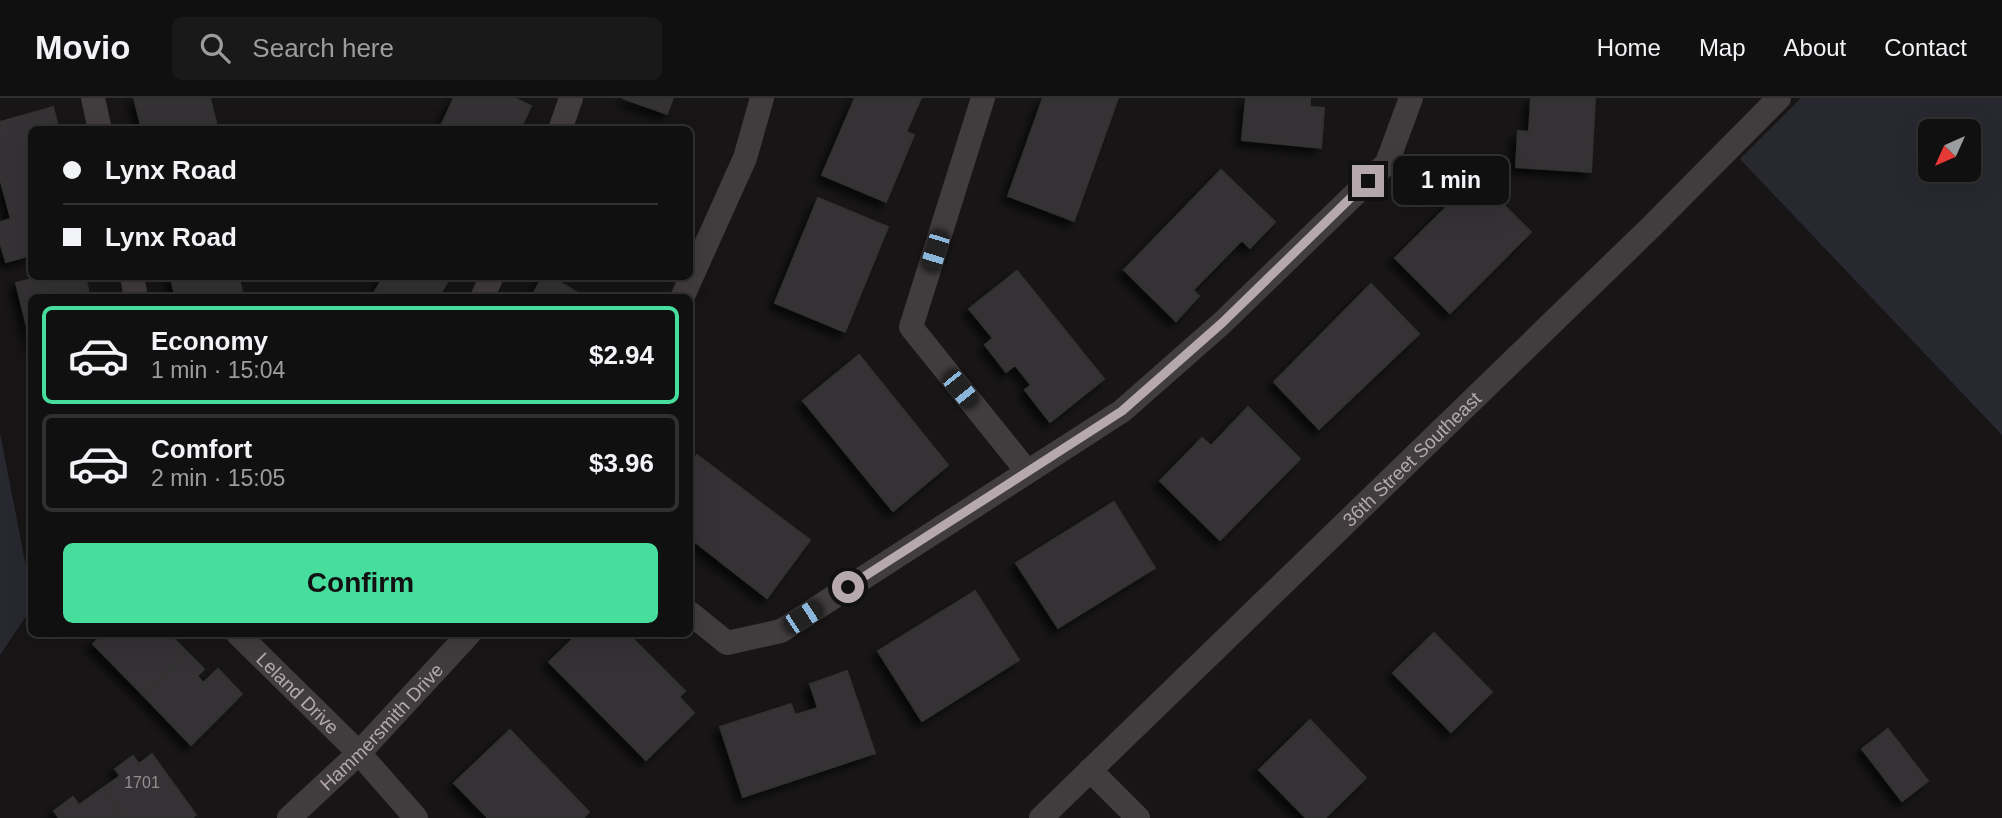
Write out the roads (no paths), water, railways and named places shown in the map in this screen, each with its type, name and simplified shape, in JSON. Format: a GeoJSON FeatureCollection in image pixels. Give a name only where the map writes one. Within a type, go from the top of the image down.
{"type":"FeatureCollection","features":[{"type":"Feature","properties":{"kind":"street"},"geometry":{"type":"LineString","coordinates":[[93,98],[99,126]]}},
{"type":"Feature","properties":{"kind":"street"},"geometry":{"type":"LineString","coordinates":[[561,126],[571,98]]}},
{"type":"Feature","properties":{"kind":"street"},"geometry":{"type":"LineString","coordinates":[[693,274],[745,158],[762,98]]}},
{"type":"Feature","properties":{"kind":"street"},"geometry":{"type":"LineString","coordinates":[[983,98],[911,327],[1026,470]]}},
{"type":"Feature","properties":{"kind":"street"},"geometry":{"type":"LineString","coordinates":[[693,615],[727,643],[781,631],[1026,470],[1122,411],[1222,323],[1387,163],[1411,98]]}},
{"type":"Feature","properties":{"kind":"street","name":"36th Street Southeast"},"geometry":{"type":"LineString","coordinates":[[1041,818],[1651,227],[1779,98]]}},
{"type":"Feature","properties":{"kind":"street","name":"Leland Drive"},"geometry":{"type":"LineString","coordinates":[[241,637],[359,753],[416,818]]}},
{"type":"Feature","properties":{"kind":"street","name":"Hammersmith Drive"},"geometry":{"type":"LineString","coordinates":[[289,818],[359,753],[466,637]]}},
{"type":"Feature","properties":{"kind":"street"},"geometry":{"type":"LineString","coordinates":[[1090,770],[1138,818]]}}]}
